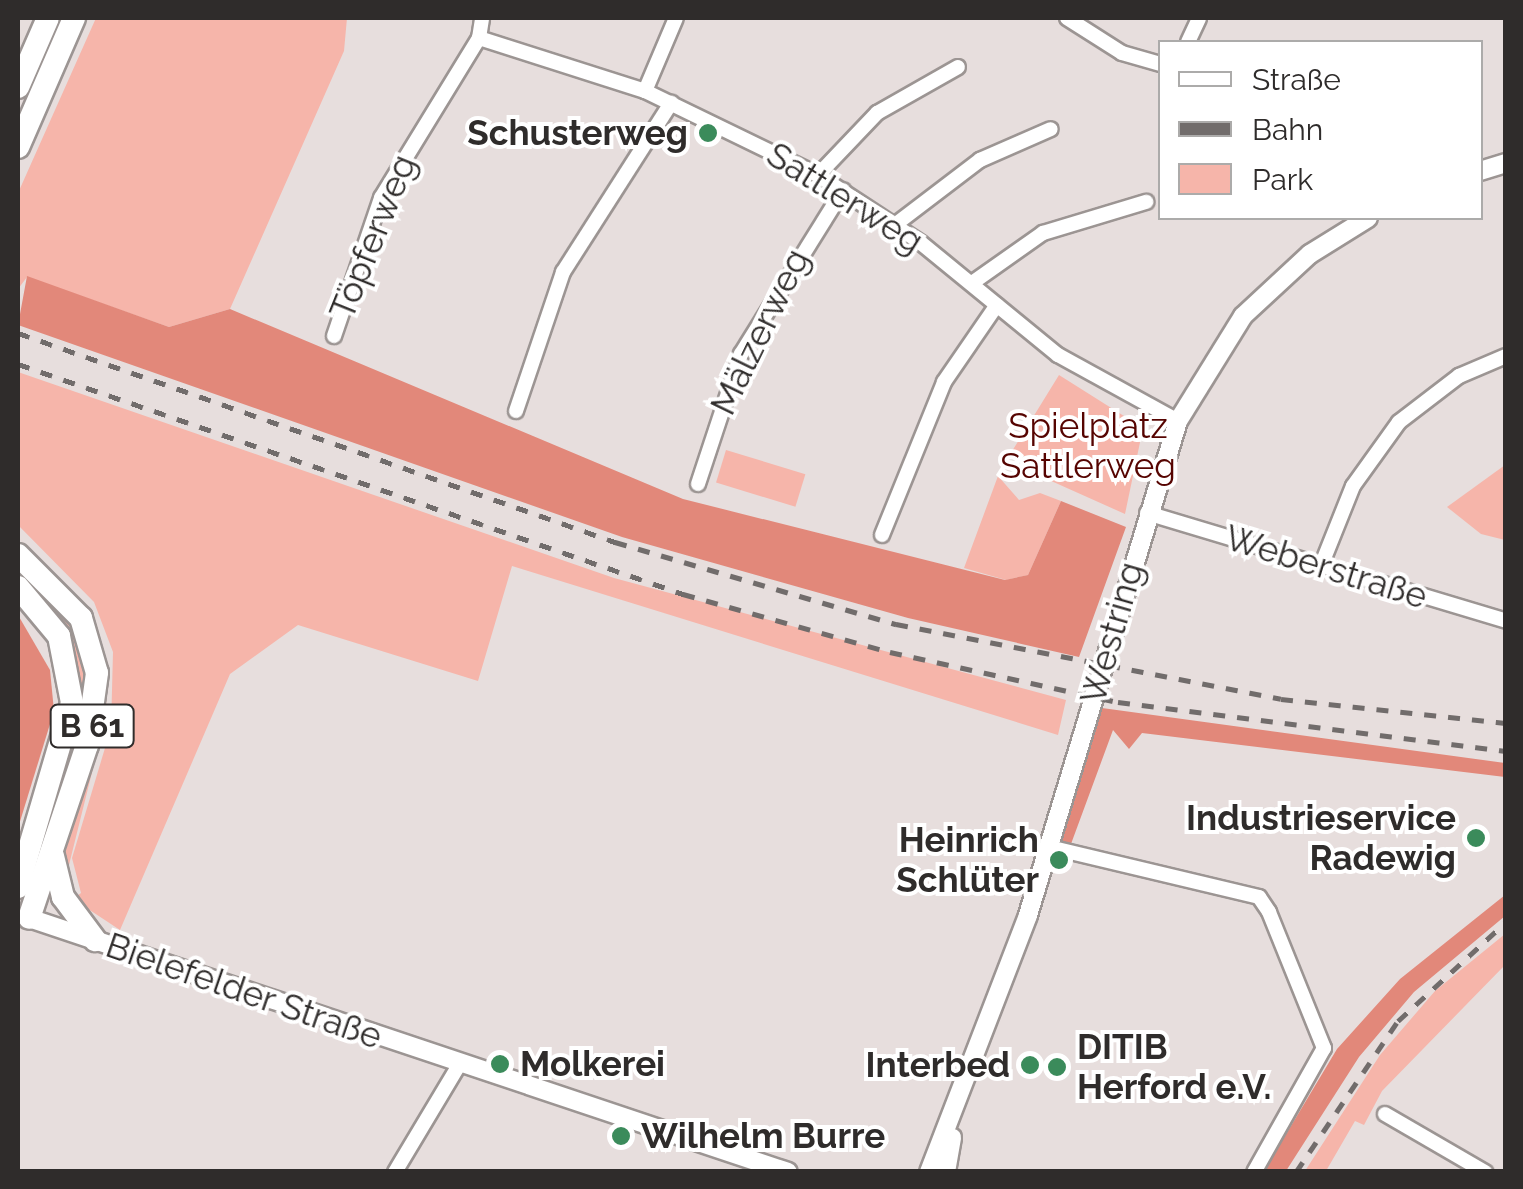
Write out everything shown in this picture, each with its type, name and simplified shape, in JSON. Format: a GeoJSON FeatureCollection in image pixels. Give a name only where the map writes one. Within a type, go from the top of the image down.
{"type":"FeatureCollection","features":[{"type":"Feature","properties":{"kind":"highway"},"geometry":{"type":"LineString","coordinates":[[18,87],[48,18]]}},
{"type":"Feature","properties":{"kind":"highway"},"geometry":{"type":"LineString","coordinates":[[18,147],[74,18]]}},
{"type":"Feature","properties":{"kind":"highway","name":"B 61"},"geometry":{"type":"LineString","coordinates":[[18,555],[81,618],[97,674],[87,745],[53,856],[29,918]]}},
{"type":"Feature","properties":{"kind":"highway"},"geometry":{"type":"LineString","coordinates":[[18,587],[59,636],[72,703],[18,887]]}},
{"type":"Feature","properties":{"kind":"highway"},"geometry":{"type":"LineString","coordinates":[[53,856],[76,922],[95,940]]}},
{"type":"Feature","properties":{"kind":"street"},"geometry":{"type":"LineString","coordinates":[[479,38],[482,18]]}},
{"type":"Feature","properties":{"kind":"street"},"geometry":{"type":"LineString","coordinates":[[644,91],[676,18]]}},
{"type":"Feature","properties":{"kind":"street"},"geometry":{"type":"LineString","coordinates":[[1067,18],[1122,53],[1158,63]]}},
{"type":"Feature","properties":{"kind":"street","name":"Sattlerweg"},"geometry":{"type":"LineString","coordinates":[[479,38],[644,91],[818,175],[896,224],[1058,355],[1178,421]]}},
{"type":"Feature","properties":{"kind":"street","name":"Töpferweg"},"geometry":{"type":"LineString","coordinates":[[334,336],[380,198],[479,38]]}},
{"type":"Feature","properties":{"kind":"street"},"geometry":{"type":"LineString","coordinates":[[818,175],[877,114],[958,67]]}},
{"type":"Feature","properties":{"kind":"street"},"geometry":{"type":"LineString","coordinates":[[516,411],[563,272],[671,102]]}},
{"type":"Feature","properties":{"kind":"street"},"geometry":{"type":"LineString","coordinates":[[896,224],[968,167],[1051,130]]}},
{"type":"Feature","properties":{"kind":"street","name":"Mälzerweg"},"geometry":{"type":"LineString","coordinates":[[698,484],[740,354],[843,190]]}},
{"type":"Feature","properties":{"kind":"street"},"geometry":{"type":"LineString","coordinates":[[972,283],[1043,233],[1146,202]]}},
{"type":"Feature","properties":{"kind":"street","name":"Westring"},"geometry":{"type":"LineString","coordinates":[[929,1172],[957,1114],[1048,847],[1146,513],[1178,421],[1243,316],[1310,254],[1365,220]]}},
{"type":"Feature","properties":{"kind":"street"},"geometry":{"type":"LineString","coordinates":[[882,535],[944,382],[997,305]]}},
{"type":"Feature","properties":{"kind":"street"},"geometry":{"type":"LineString","coordinates":[[1321,566],[1353,486],[1398,422],[1458,376],[1506,356]]}},
{"type":"Feature","properties":{"kind":"street","name":"Weberstraße"},"geometry":{"type":"LineString","coordinates":[[1146,513],[1506,621]]}},
{"type":"Feature","properties":{"kind":"street"},"geometry":{"type":"LineString","coordinates":[[1048,847],[1258,897],[1269,912],[1324,1048],[1254,1172]]}},
{"type":"Feature","properties":{"kind":"street","name":"Bielefelder Straße"},"geometry":{"type":"LineString","coordinates":[[29,918],[788,1172]]}},
{"type":"Feature","properties":{"kind":"street"},"geometry":{"type":"LineString","coordinates":[[395,1172],[460,1065]]}},
{"type":"Feature","properties":{"kind":"street","name":"Westring"},"geometry":{"type":"LineString","coordinates":[[946,1172],[957,1114]]}},
{"type":"Feature","properties":{"kind":"street"},"geometry":{"type":"LineString","coordinates":[[1385,1114],[1486,1172]]}},
{"type":"Feature","properties":{"kind":"green space"},"geometry":{"type":"Polygon","coordinates":[[[96,18],[347,18],[344,51],[230,309],[169,327],[27,277],[18,289],[18,193],[96,18]]]}},
{"type":"Feature","properties":{"kind":"green space"},"geometry":{"type":"Polygon","coordinates":[[[18,372],[614,578],[1066,700],[1058,735],[512,566],[478,681],[298,625],[230,674],[120,930],[73,899],[81,893],[72,858],[111,728],[113,652],[94,602],[18,525],[18,372]]]}},
{"type":"Feature","properties":{"kind":"green space","name":"Spielplatz Sattlerweg"},"geometry":{"type":"Polygon","coordinates":[[[1059,375],[1143,428],[1125,514],[1049,480],[1036,456],[1009,456],[1059,375]]]}},
{"type":"Feature","properties":{"kind":"green space"},"geometry":{"type":"Polygon","coordinates":[[[726,450],[805,474],[795,507],[716,483],[726,450]]]}},
{"type":"Feature","properties":{"kind":"green space"},"geometry":{"type":"Polygon","coordinates":[[[1506,465],[1505,540],[1481,534],[1447,507],[1506,465]]]}},
{"type":"Feature","properties":{"kind":"green space"},"geometry":{"type":"Polygon","coordinates":[[[998,476],[1019,500],[1040,493],[1061,501],[1028,575],[1006,580],[964,568],[998,476]]]}},
{"type":"Feature","properties":{"kind":"green space"},"geometry":{"type":"Polygon","coordinates":[[[18,537],[86,606],[107,669],[106,716],[67,873],[62,855],[101,722],[74,595],[18,537]]]}},
{"type":"Feature","properties":{"kind":"green space"},"geometry":{"type":"Polygon","coordinates":[[[18,563],[60,600],[86,653],[89,712],[29,884],[79,710],[65,631],[18,577],[18,563]]]}},
{"type":"Feature","properties":{"kind":"green space"},"geometry":{"type":"Polygon","coordinates":[[[1505,934],[1505,965],[1382,1091],[1364,1125],[1355,1121],[1326,1171],[1305,1171],[1380,1055],[1435,991],[1505,934]]]}},
{"type":"Feature","properties":{"kind":"shaded area"},"geometry":{"type":"Polygon","coordinates":[[[27,276],[169,327],[230,309],[683,499],[1005,580],[1028,575],[1061,501],[1126,527],[1079,657],[908,618],[622,537],[18,325],[27,276]]]}},
{"type":"Feature","properties":{"kind":"shaded area"},"geometry":{"type":"Polygon","coordinates":[[[18,615],[50,670],[54,711],[18,828],[18,615]]]}},
{"type":"Feature","properties":{"kind":"shaded area"},"geometry":{"type":"Polygon","coordinates":[[[1102,708],[1505,763],[1505,777],[1142,733],[1129,749],[1113,730],[1064,863],[1055,862],[1102,708]]]}},
{"type":"Feature","properties":{"kind":"shaded area"},"geometry":{"type":"Polygon","coordinates":[[[1505,895],[1505,916],[1414,992],[1359,1057],[1286,1171],[1264,1171],[1337,1049],[1400,979],[1505,895]]]}},
{"type":"Feature","properties":{"kind":"railway"},"geometry":{"type":"LineString","coordinates":[[18,333],[615,542],[896,624],[1281,699],[1506,723]]}},
{"type":"Feature","properties":{"kind":"railway"},"geometry":{"type":"LineString","coordinates":[[18,364],[683,594],[890,652],[1118,702],[1506,751]]}},
{"type":"Feature","properties":{"kind":"railway"},"geometry":{"type":"LineString","coordinates":[[1296,1172],[1398,1021],[1506,922]]}},
{"type":"Feature","properties":{"kind":"place","name":"Schusterweg"},"geometry":{"type":"Point","coordinates":[708,133]}},
{"type":"Feature","properties":{"kind":"place","name":"Industrieservice Radewig"},"geometry":{"type":"Point","coordinates":[1476,838]}},
{"type":"Feature","properties":{"kind":"place","name":"Heinrich Schlüter"},"geometry":{"type":"Point","coordinates":[1059,860]}},
{"type":"Feature","properties":{"kind":"place","name":"Molkerei"},"geometry":{"type":"Point","coordinates":[500,1064]}},
{"type":"Feature","properties":{"kind":"place","name":"Interbed"},"geometry":{"type":"Point","coordinates":[1030,1065]}},
{"type":"Feature","properties":{"kind":"place","name":"DITIB Herford e.V."},"geometry":{"type":"Point","coordinates":[1057,1067]}},
{"type":"Feature","properties":{"kind":"place","name":"Wilhelm Burre"},"geometry":{"type":"Point","coordinates":[621,1136]}}]}
